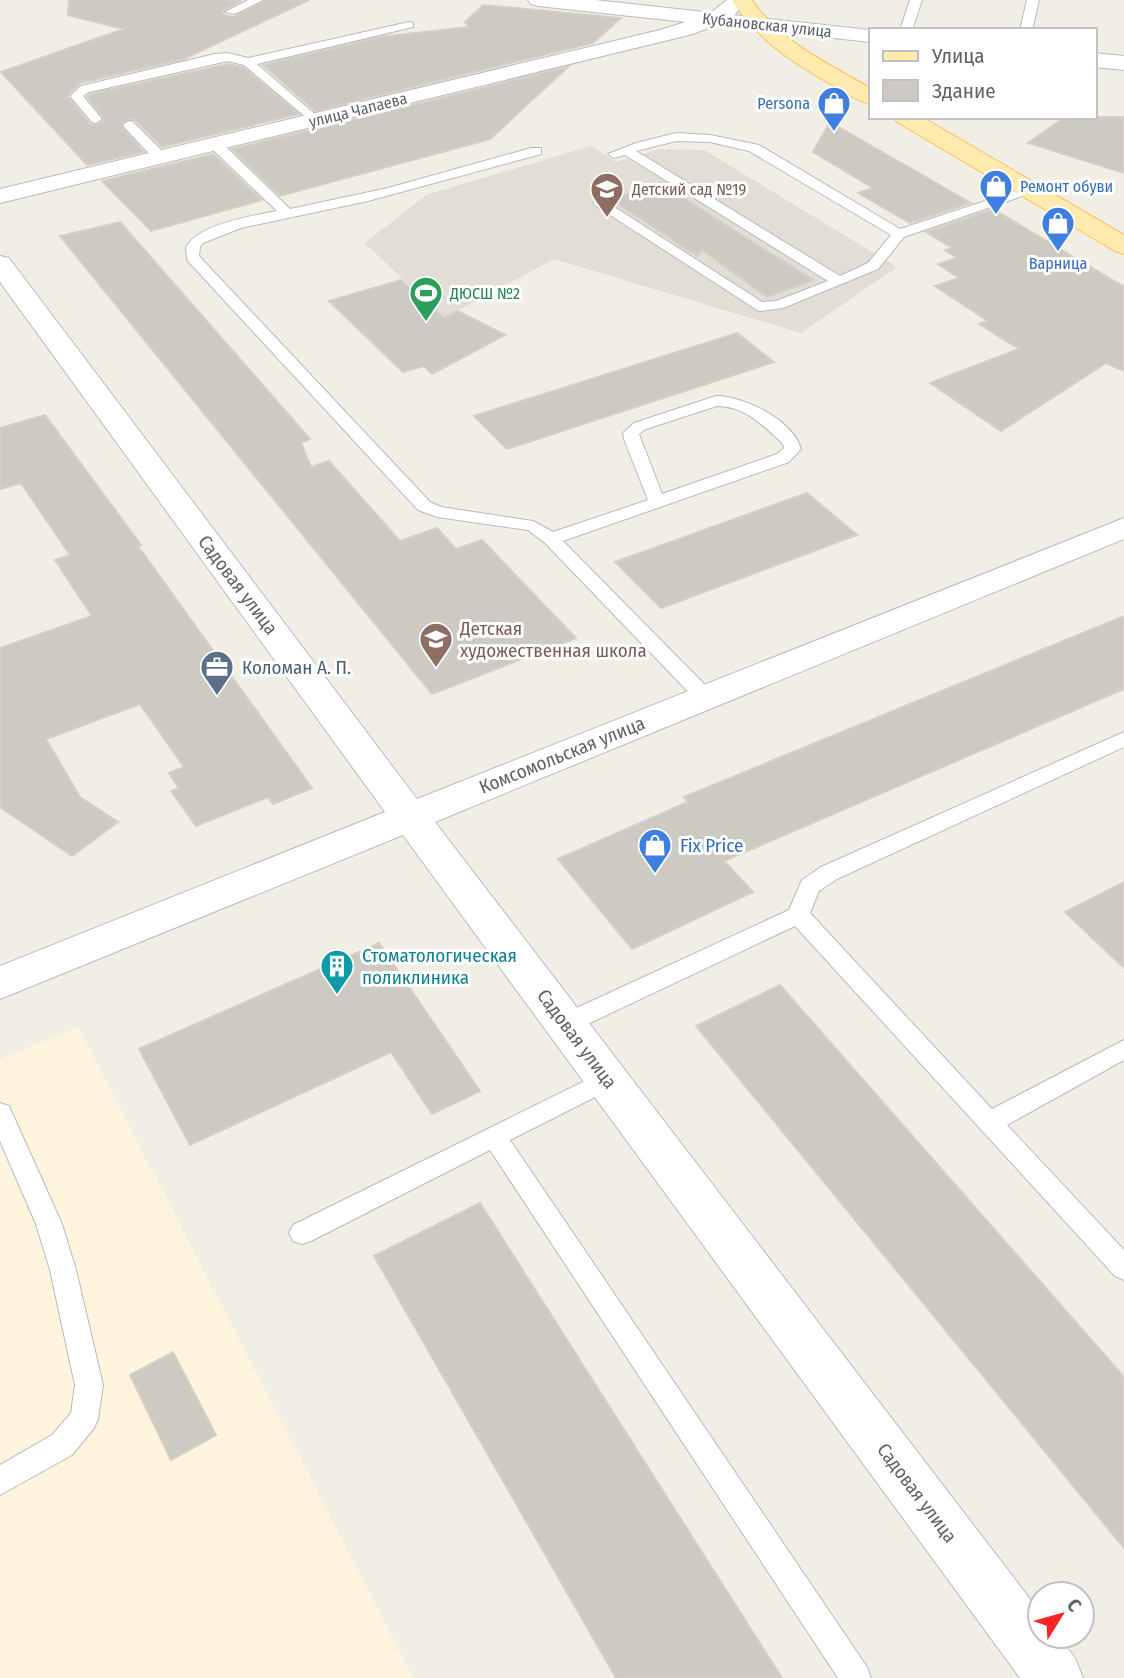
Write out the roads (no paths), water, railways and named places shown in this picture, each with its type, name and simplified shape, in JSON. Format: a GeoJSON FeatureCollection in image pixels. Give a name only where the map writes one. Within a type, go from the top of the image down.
{"type":"FeatureCollection","features":[{"type":"Feature","properties":{"kind":"main road"},"geometry":{"type":"LineString","coordinates":[[740,0],[761,24],[794,51],[869,96]]}},
{"type":"Feature","properties":{"kind":"main road"},"geometry":{"type":"LineString","coordinates":[[908,119],[1124,246]]}},
{"type":"Feature","properties":{"kind":"street","name":"Кубановская улица"},"geometry":{"type":"LineString","coordinates":[[538,0],[869,36]]}},
{"type":"Feature","properties":{"kind":"street"},"geometry":{"type":"LineString","coordinates":[[715,19],[731,10],[740,0]]}},
{"type":"Feature","properties":{"kind":"street"},"geometry":{"type":"LineString","coordinates":[[619,9],[637,13],[650,23],[649,33],[636,42]]}},
{"type":"Feature","properties":{"kind":"street","name":"улица Чапаева"},"geometry":{"type":"LineString","coordinates":[[0,196],[636,42],[715,19]]}},
{"type":"Feature","properties":{"kind":"street"},"geometry":{"type":"LineString","coordinates":[[1096,60],[1124,63]]}},
{"type":"Feature","properties":{"kind":"street","name":"Садовая улица"},"geometry":{"type":"LineString","coordinates":[[0,264],[1055,1678]]}},
{"type":"Feature","properties":{"kind":"street","name":"Комсомольская улица"},"geometry":{"type":"LineString","coordinates":[[0,984],[1124,528]]}},
{"type":"Feature","properties":{"kind":"lane"},"geometry":{"type":"LineString","coordinates":[[231,12],[257,0]]}},
{"type":"Feature","properties":{"kind":"lane"},"geometry":{"type":"LineString","coordinates":[[907,28],[916,0]]}},
{"type":"Feature","properties":{"kind":"lane"},"geometry":{"type":"LineString","coordinates":[[1026,28],[1033,0]]}},
{"type":"Feature","properties":{"kind":"lane"},"geometry":{"type":"LineString","coordinates":[[248,62],[409,25]]}},
{"type":"Feature","properties":{"kind":"lane"},"geometry":{"type":"LineString","coordinates":[[96,119],[76,96],[85,89],[229,57],[248,62],[314,120]]}},
{"type":"Feature","properties":{"kind":"lane"},"geometry":{"type":"LineString","coordinates":[[129,125],[160,158]]}},
{"type":"Feature","properties":{"kind":"lane"},"geometry":{"type":"LineString","coordinates":[[839,282],[620,152],[682,136],[742,144],[754,148],[899,234]]}},
{"type":"Feature","properties":{"kind":"lane"},"geometry":{"type":"LineString","coordinates":[[215,144],[286,213]]}},
{"type":"Feature","properties":{"kind":"lane"},"geometry":{"type":"LineString","coordinates":[[536,150],[359,199],[286,213],[204,237],[194,243],[192,257],[424,506],[437,512],[533,526],[551,539],[705,697]]}},
{"type":"Feature","properties":{"kind":"lane"},"geometry":{"type":"LineString","coordinates":[[600,204],[760,307],[778,305],[839,282],[873,265],[899,234],[1030,191]]}},
{"type":"Feature","properties":{"kind":"lane"},"geometry":{"type":"LineString","coordinates":[[551,539],[657,502],[783,458],[793,449],[791,442],[750,407],[728,400],[716,401],[640,426],[631,433],[632,439],[657,502]]}},
{"type":"Feature","properties":{"kind":"lane"},"geometry":{"type":"LineString","coordinates":[[565,1024],[798,915],[810,886],[829,873],[1124,739]]}},
{"type":"Feature","properties":{"kind":"lane"},"geometry":{"type":"LineString","coordinates":[[798,915],[1124,1268]]}},
{"type":"Feature","properties":{"kind":"lane"},"geometry":{"type":"LineString","coordinates":[[990,1122],[1124,1049]]}},
{"type":"Feature","properties":{"kind":"lane"},"geometry":{"type":"LineString","coordinates":[[302,1233],[607,1080]]}},
{"type":"Feature","properties":{"kind":"lane"},"geometry":{"type":"LineString","coordinates":[[0,1481],[62,1446],[84,1419],[89,1385],[63,1270],[49,1224],[1,1116]]}},
{"type":"Feature","properties":{"kind":"lane"},"geometry":{"type":"LineString","coordinates":[[494,1136],[856,1678]]}},
{"type":"Feature","properties":{"kind":"place","name":"Persona"},"geometry":{"type":"Point","coordinates":[834,133]}},
{"type":"Feature","properties":{"kind":"place","name":"Ремонт обуви"},"geometry":{"type":"Point","coordinates":[996,216]}},
{"type":"Feature","properties":{"kind":"place","name":"Детский сад №19"},"geometry":{"type":"Point","coordinates":[607,219]}},
{"type":"Feature","properties":{"kind":"place","name":"Варница"},"geometry":{"type":"Point","coordinates":[1058,253]}},
{"type":"Feature","properties":{"kind":"place","name":"ДЮСШ №2"},"geometry":{"type":"Point","coordinates":[426,323]}},
{"type":"Feature","properties":{"kind":"place","name":"Детская художественная школа"},"geometry":{"type":"Point","coordinates":[436,669]}},
{"type":"Feature","properties":{"kind":"place","name":"Коломан А. П."},"geometry":{"type":"Point","coordinates":[217,697]}},
{"type":"Feature","properties":{"kind":"place","name":"Fix Price"},"geometry":{"type":"Point","coordinates":[655,875]}},
{"type":"Feature","properties":{"kind":"place","name":"Стоматологическая поликлиника"},"geometry":{"type":"Point","coordinates":[337,996]}}]}
